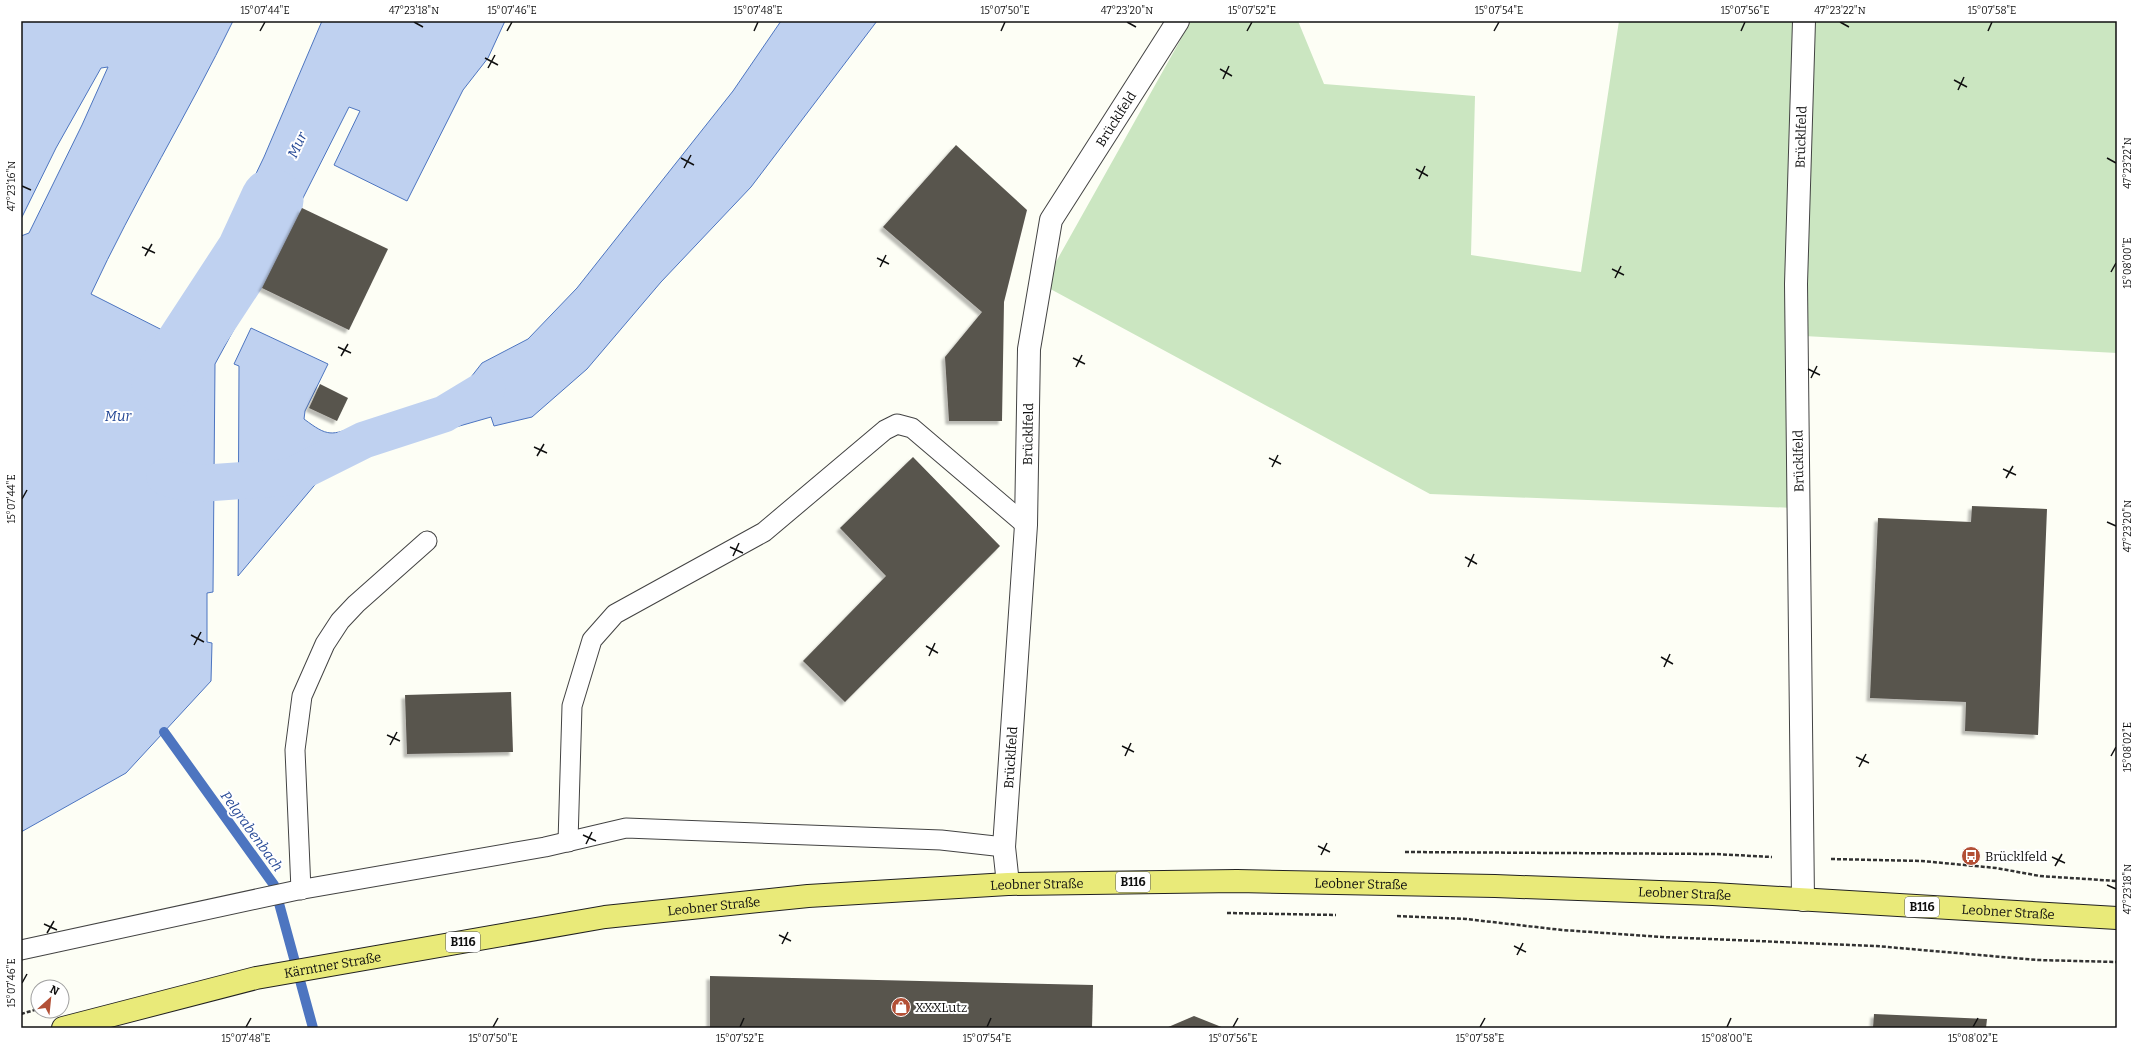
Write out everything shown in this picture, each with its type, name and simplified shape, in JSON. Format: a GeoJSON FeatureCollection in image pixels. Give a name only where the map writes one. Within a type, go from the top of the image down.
{"type":"FeatureCollection","features":[{"type":"Feature","properties":{"kind":"main road","name":"Leobner Straße"},"geometry":{"type":"LineString","coordinates":[[605,917],[808,896],[1008,884],[1237,881],[1430,884],[1713,894],[2117,918]]}},
{"type":"Feature","properties":{"kind":"main road","name":"Kärntner Straße"},"geometry":{"type":"LineString","coordinates":[[63,1028],[274,974],[605,917]]}},
{"type":"Feature","properties":{"kind":"street","name":"Brücklfeld"},"geometry":{"type":"LineString","coordinates":[[1008,884],[1004,848],[1026,525],[1029,349],[1051,220],[1178,21]]}},
{"type":"Feature","properties":{"kind":"street","name":"Brücklfeld"},"geometry":{"type":"LineString","coordinates":[[1803,900],[1796,284],[1804,21]]}},
{"type":"Feature","properties":{"kind":"lane"},"geometry":{"type":"LineString","coordinates":[[568,842],[572,706],[592,640],[615,614],[764,532],[885,430],[897,424],[912,428],[1026,525]]}},
{"type":"Feature","properties":{"kind":"lane"},"geometry":{"type":"LineString","coordinates":[[300,890],[295,750],[302,696],[325,644],[340,621],[356,604],[426,541]]}},
{"type":"Feature","properties":{"kind":"lane"},"geometry":{"type":"LineString","coordinates":[[21,950],[300,890],[568,842],[626,828],[941,840],[1004,848]]}},
{"type":"Feature","properties":{"kind":"path"},"geometry":{"type":"LineString","coordinates":[[1220,912],[1342,915]]}},
{"type":"Feature","properties":{"kind":"path"},"geometry":{"type":"LineString","coordinates":[[1396,916],[1466,919],[1562,930],[1662,937],[1876,946],[2037,960],[2117,962]]}},
{"type":"Feature","properties":{"kind":"green space"},"geometry":{"type":"Polygon","coordinates":[[[1191,21],[1298,21],[1324,84],[1475,96],[1471,255],[1581,272],[1619,21],[2117,21],[2117,353],[1804,336],[1795,508],[1430,494],[1043,285],[1191,21]]]}},
{"type":"Feature","properties":{"kind":"water","name":"Mur"},"geometry":{"type":"Polygon","coordinates":[[[21,21],[233,21],[198,90],[125,225],[91,294],[174,336],[193,301],[238,322],[215,364],[213,592],[207,593],[207,642],[212,643],[211,681],[126,773],[21,832],[21,236],[29,233],[82,125],[108,67],[101,68],[56,148],[21,219],[21,21]]]}},
{"type":"Feature","properties":{"kind":"water"},"geometry":{"type":"Polygon","coordinates":[[[322,21],[505,21],[488,58],[463,90],[407,201],[334,165],[360,111],[349,107],[257,289],[211,267],[264,157],[322,21]]]}},
{"type":"Feature","properties":{"kind":"water"},"geometry":{"type":"Polygon","coordinates":[[[781,21],[877,21],[751,187],[661,282],[587,369],[532,417],[494,426],[491,417],[449,429],[439,399],[452,395],[455,388],[464,386],[482,363],[528,339],[577,288],[733,91],[781,21]]]}},
{"type":"Feature","properties":{"kind":"water"},"geometry":{"type":"Polygon","coordinates":[[[251,328],[328,364],[305,411],[304,419],[319,429],[330,433],[336,433],[359,425],[369,452],[343,460],[324,474],[238,576],[239,366],[234,364],[251,328]]]}},
{"type":"Feature","properties":{"kind":"building"},"geometry":{"type":"Polygon","coordinates":[[[956,145],[1027,210],[1004,302],[1002,421],[949,421],[945,357],[982,312],[883,227],[956,145]]]}},
{"type":"Feature","properties":{"kind":"building"},"geometry":{"type":"Polygon","coordinates":[[[302,208],[388,249],[349,330],[262,288],[302,208]]]}},
{"type":"Feature","properties":{"kind":"building"},"geometry":{"type":"Polygon","coordinates":[[[320,384],[348,398],[337,421],[309,408],[320,384]]]}},
{"type":"Feature","properties":{"kind":"building"},"geometry":{"type":"Polygon","coordinates":[[[913,457],[1000,546],[845,702],[803,661],[886,576],[840,528],[913,457]]]}},
{"type":"Feature","properties":{"kind":"building"},"geometry":{"type":"Polygon","coordinates":[[[1972,506],[2047,509],[2038,735],[1965,731],[1966,702],[1870,698],[1878,518],[1971,522],[1972,506]]]}},
{"type":"Feature","properties":{"kind":"building"},"geometry":{"type":"Polygon","coordinates":[[[511,692],[513,752],[407,754],[405,695],[511,692]]]}},
{"type":"Feature","properties":{"kind":"building","name":"XXXLutz"},"geometry":{"type":"Polygon","coordinates":[[[710,976],[1093,985],[1092,1028],[710,1028],[710,976]]]}},
{"type":"Feature","properties":{"kind":"building"},"geometry":{"type":"Polygon","coordinates":[[[1874,1014],[1987,1019],[1986,1028],[1873,1028],[1874,1014]]]}},
{"type":"Feature","properties":{"kind":"building"},"geometry":{"type":"Polygon","coordinates":[[[1194,1016],[1224,1028],[1166,1028],[1194,1016]]]}},
{"type":"Feature","properties":{"kind":"waterway","name":"Mur"},"geometry":{"type":"LineString","coordinates":[[163,382],[248,252],[272,200]]}},
{"type":"Feature","properties":{"kind":"waterway"},"geometry":{"type":"LineString","coordinates":[[165,477],[193,484],[290,477],[364,440],[444,414],[487,388]]}},
{"type":"Feature","properties":{"kind":"waterway","name":"Pelgrabenbach"},"geometry":{"type":"LineString","coordinates":[[164,732],[274,885],[313,1028]]}},
{"type":"Feature","properties":{"kind":"place","name":"Brücklfeld"},"geometry":{"type":"Point","coordinates":[1971,856]}},
{"type":"Feature","properties":{"kind":"place","name":"XXXLutz"},"geometry":{"type":"Point","coordinates":[901,1007]}}]}
